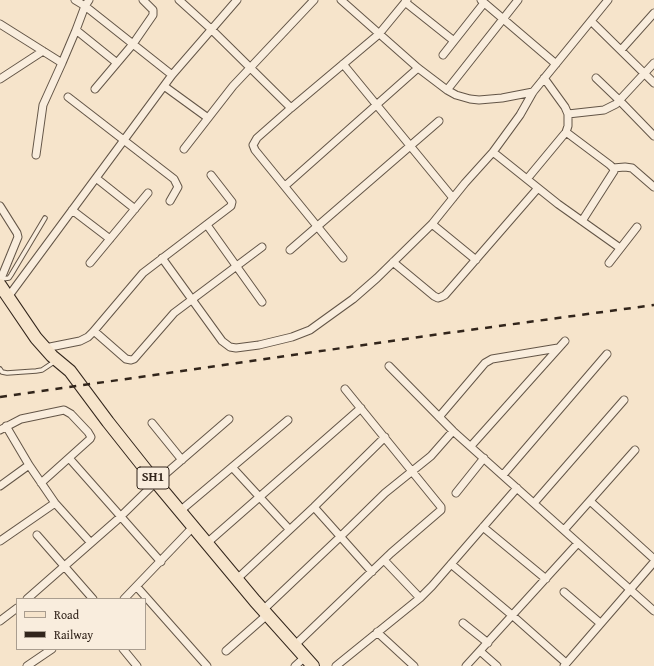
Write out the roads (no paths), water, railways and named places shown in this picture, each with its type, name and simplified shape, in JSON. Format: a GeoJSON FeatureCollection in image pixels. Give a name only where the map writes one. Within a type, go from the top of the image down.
{"type":"FeatureCollection","features":[{"type":"Feature","properties":{"kind":"main road","name":"SH1"},"geometry":{"type":"LineString","coordinates":[[2,289],[45,348],[70,371],[156,482],[309,662]]}},
{"type":"Feature","properties":{"kind":"street"},"geometry":{"type":"LineString","coordinates":[[75,0],[87,3],[172,76]]}},
{"type":"Feature","properties":{"kind":"street"},"geometry":{"type":"LineString","coordinates":[[95,89],[133,44],[153,15],[153,10],[143,0]]}},
{"type":"Feature","properties":{"kind":"street"},"geometry":{"type":"LineString","coordinates":[[179,0],[211,29],[291,108]]}},
{"type":"Feature","properties":{"kind":"street"},"geometry":{"type":"LineString","coordinates":[[2,289],[72,210],[164,86],[237,0]]}},
{"type":"Feature","properties":{"kind":"street"},"geometry":{"type":"LineString","coordinates":[[184,149],[233,86],[314,0]]}},
{"type":"Feature","properties":{"kind":"street"},"geometry":{"type":"LineString","coordinates":[[341,0],[418,68],[456,95],[479,100],[502,98],[532,92]]}},
{"type":"Feature","properties":{"kind":"street"},"geometry":{"type":"LineString","coordinates":[[447,90],[518,0]]}},
{"type":"Feature","properties":{"kind":"street"},"geometry":{"type":"LineString","coordinates":[[162,258],[222,341],[230,347],[236,348],[259,345],[292,337],[310,330],[353,298],[432,224],[493,152],[520,114],[532,92],[608,0]]}},
{"type":"Feature","properties":{"kind":"street"},"geometry":{"type":"LineString","coordinates":[[344,258],[254,150],[253,145],[257,138],[291,108],[379,34],[406,1],[454,41]]}},
{"type":"Feature","properties":{"kind":"street"},"geometry":{"type":"LineString","coordinates":[[443,55],[482,1],[556,64]]}},
{"type":"Feature","properties":{"kind":"street"},"geometry":{"type":"LineString","coordinates":[[36,155],[43,105],[87,3]]}},
{"type":"Feature","properties":{"kind":"street"},"geometry":{"type":"LineString","coordinates":[[621,50],[654,13]]}},
{"type":"Feature","properties":{"kind":"street"},"geometry":{"type":"LineString","coordinates":[[591,21],[654,83]]}},
{"type":"Feature","properties":{"kind":"street"},"geometry":{"type":"LineString","coordinates":[[0,24],[62,63]]}},
{"type":"Feature","properties":{"kind":"street"},"geometry":{"type":"LineString","coordinates":[[76,30],[117,63]]}},
{"type":"Feature","properties":{"kind":"street"},"geometry":{"type":"LineString","coordinates":[[0,79],[43,51]]}},
{"type":"Feature","properties":{"kind":"street"},"geometry":{"type":"LineString","coordinates":[[568,114],[604,110],[610,107],[619,100],[654,63]]}},
{"type":"Feature","properties":{"kind":"street"},"geometry":{"type":"LineString","coordinates":[[343,64],[453,198]]}},
{"type":"Feature","properties":{"kind":"street"},"geometry":{"type":"LineString","coordinates":[[285,186],[418,68]]}},
{"type":"Feature","properties":{"kind":"street"},"geometry":{"type":"LineString","coordinates":[[527,179],[566,132],[568,126],[568,114],[565,107],[544,78]]}},
{"type":"Feature","properties":{"kind":"street"},"geometry":{"type":"LineString","coordinates":[[596,78],[654,136]]}},
{"type":"Feature","properties":{"kind":"street"},"geometry":{"type":"LineString","coordinates":[[164,86],[208,118]]}},
{"type":"Feature","properties":{"kind":"street"},"geometry":{"type":"LineString","coordinates":[[68,97],[174,179],[178,187],[170,201]]}},
{"type":"Feature","properties":{"kind":"street"},"geometry":{"type":"LineString","coordinates":[[290,250],[317,225],[439,121]]}},
{"type":"Feature","properties":{"kind":"street"},"geometry":{"type":"LineString","coordinates":[[566,132],[613,168],[632,168],[654,187]]}},
{"type":"Feature","properties":{"kind":"street"},"geometry":{"type":"LineString","coordinates":[[493,152],[538,188],[620,248]]}},
{"type":"Feature","properties":{"kind":"street"},"geometry":{"type":"LineString","coordinates":[[582,221],[613,175],[613,168]]}},
{"type":"Feature","properties":{"kind":"street"},"geometry":{"type":"LineString","coordinates":[[45,348],[88,337],[143,273],[232,206],[232,202],[211,175]]}},
{"type":"Feature","properties":{"kind":"street"},"geometry":{"type":"LineString","coordinates":[[96,178],[135,209]]}},
{"type":"Feature","properties":{"kind":"street"},"geometry":{"type":"LineString","coordinates":[[393,262],[438,298],[445,295],[538,188]]}},
{"type":"Feature","properties":{"kind":"street"},"geometry":{"type":"LineString","coordinates":[[90,263],[148,193]]}},
{"type":"Feature","properties":{"kind":"street"},"geometry":{"type":"LineString","coordinates":[[0,206],[18,237],[2,289]]}},
{"type":"Feature","properties":{"kind":"street"},"geometry":{"type":"LineString","coordinates":[[72,210],[110,240]]}},
{"type":"Feature","properties":{"kind":"street"},"geometry":{"type":"LineString","coordinates":[[432,224],[476,260]]}},
{"type":"Feature","properties":{"kind":"street"},"geometry":{"type":"LineString","coordinates":[[206,225],[262,302]]}},
{"type":"Feature","properties":{"kind":"street"},"geometry":{"type":"LineString","coordinates":[[609,263],[637,227]]}},
{"type":"Feature","properties":{"kind":"street"},"geometry":{"type":"LineString","coordinates":[[94,331],[126,359],[134,359],[174,313],[262,247]]}},
{"type":"Feature","properties":{"kind":"street"},"geometry":{"type":"LineString","coordinates":[[471,446],[565,341]]}},
{"type":"Feature","properties":{"kind":"street"},"geometry":{"type":"LineString","coordinates":[[439,417],[485,363],[492,358],[558,348]]}},
{"type":"Feature","properties":{"kind":"street"},"geometry":{"type":"LineString","coordinates":[[502,475],[607,354]]}},
{"type":"Feature","properties":{"kind":"street"},"geometry":{"type":"LineString","coordinates":[[389,366],[453,430],[654,611]]}},
{"type":"Feature","properties":{"kind":"street"},"geometry":{"type":"LineString","coordinates":[[294,646],[384,560],[441,510],[442,507],[345,389]]}},
{"type":"Feature","properties":{"kind":"street"},"geometry":{"type":"LineString","coordinates":[[534,503],[624,400]]}},
{"type":"Feature","properties":{"kind":"street"},"geometry":{"type":"LineString","coordinates":[[207,543],[361,408]]}},
{"type":"Feature","properties":{"kind":"street"},"geometry":{"type":"LineString","coordinates":[[40,483],[91,437],[68,411],[64,410],[21,420],[3,428],[40,483],[55,503],[91,543]]}},
{"type":"Feature","properties":{"kind":"street"},"geometry":{"type":"LineString","coordinates":[[28,598],[120,517],[156,482],[229,419]]}},
{"type":"Feature","properties":{"kind":"street"},"geometry":{"type":"LineString","coordinates":[[180,510],[288,420]]}},
{"type":"Feature","properties":{"kind":"street"},"geometry":{"type":"LineString","coordinates":[[152,423],[182,460]]}},
{"type":"Feature","properties":{"kind":"street"},"geometry":{"type":"LineString","coordinates":[[226,652],[385,493],[432,456],[453,430]]}},
{"type":"Feature","properties":{"kind":"street"},"geometry":{"type":"LineString","coordinates":[[237,579],[314,507],[385,437]]}},
{"type":"Feature","properties":{"kind":"street"},"geometry":{"type":"LineString","coordinates":[[564,530],[635,450]]}},
{"type":"Feature","properties":{"kind":"street"},"geometry":{"type":"LineString","coordinates":[[69,458],[161,562]]}},
{"type":"Feature","properties":{"kind":"street"},"geometry":{"type":"LineString","coordinates":[[456,493],[484,458]]}},
{"type":"Feature","properties":{"kind":"street"},"geometry":{"type":"LineString","coordinates":[[0,486],[29,465]]}},
{"type":"Feature","properties":{"kind":"street"},"geometry":{"type":"LineString","coordinates":[[232,467],[289,529]]}},
{"type":"Feature","properties":{"kind":"street"},"geometry":{"type":"LineString","coordinates":[[336,666],[420,598],[517,488]]}},
{"type":"Feature","properties":{"kind":"street"},"geometry":{"type":"LineString","coordinates":[[451,564],[513,616],[565,665],[654,560],[590,501]]}},
{"type":"Feature","properties":{"kind":"street"},"geometry":{"type":"LineString","coordinates":[[0,541],[55,503]]}},
{"type":"Feature","properties":{"kind":"street"},"geometry":{"type":"LineString","coordinates":[[314,507],[372,572]]}},
{"type":"Feature","properties":{"kind":"street"},"geometry":{"type":"LineString","coordinates":[[125,598],[193,527]]}},
{"type":"Feature","properties":{"kind":"street"},"geometry":{"type":"LineString","coordinates":[[483,527],[546,579]]}},
{"type":"Feature","properties":{"kind":"street"},"geometry":{"type":"LineString","coordinates":[[37,535],[92,598]]}},
{"type":"Feature","properties":{"kind":"street"},"geometry":{"type":"LineString","coordinates":[[466,666],[578,543]]}},
{"type":"Feature","properties":{"kind":"street"},"geometry":{"type":"LineString","coordinates":[[384,560],[420,598]]}},
{"type":"Feature","properties":{"kind":"street"},"geometry":{"type":"LineString","coordinates":[[137,587],[207,666]]}},
{"type":"Feature","properties":{"kind":"street"},"geometry":{"type":"LineString","coordinates":[[564,592],[600,624]]}},
{"type":"Feature","properties":{"kind":"street"},"geometry":{"type":"LineString","coordinates":[[0,621],[16,609]]}},
{"type":"Feature","properties":{"kind":"street"},"geometry":{"type":"LineString","coordinates":[[463,623],[488,643]]}},
{"type":"Feature","properties":{"kind":"street"},"geometry":{"type":"LineString","coordinates":[[377,632],[410,665]]}},
{"type":"Feature","properties":{"kind":"street"},"geometry":{"type":"LineString","coordinates":[[27,666],[51,650]]}},
{"type":"Feature","properties":{"kind":"street"},"geometry":{"type":"LineString","coordinates":[[124,650],[137,666]]}},
{"type":"Feature","properties":{"kind":"street"},"geometry":{"type":"LineString","coordinates":[[480,651],[497,666]]}},
{"type":"Feature","properties":{"kind":"street"},"geometry":{"type":"LineString","coordinates":[[295,666],[309,662]]}},
{"type":"Feature","properties":{"kind":"lane"},"geometry":{"type":"LineString","coordinates":[[2,289],[45,218]]}},
{"type":"Feature","properties":{"kind":"lane"},"geometry":{"type":"LineString","coordinates":[[0,369],[2,372],[7,373],[36,371],[42,370],[57,360]]}},
{"type":"Feature","properties":{"kind":"railway"},"geometry":{"type":"LineString","coordinates":[[0,397],[654,305]]}}]}
